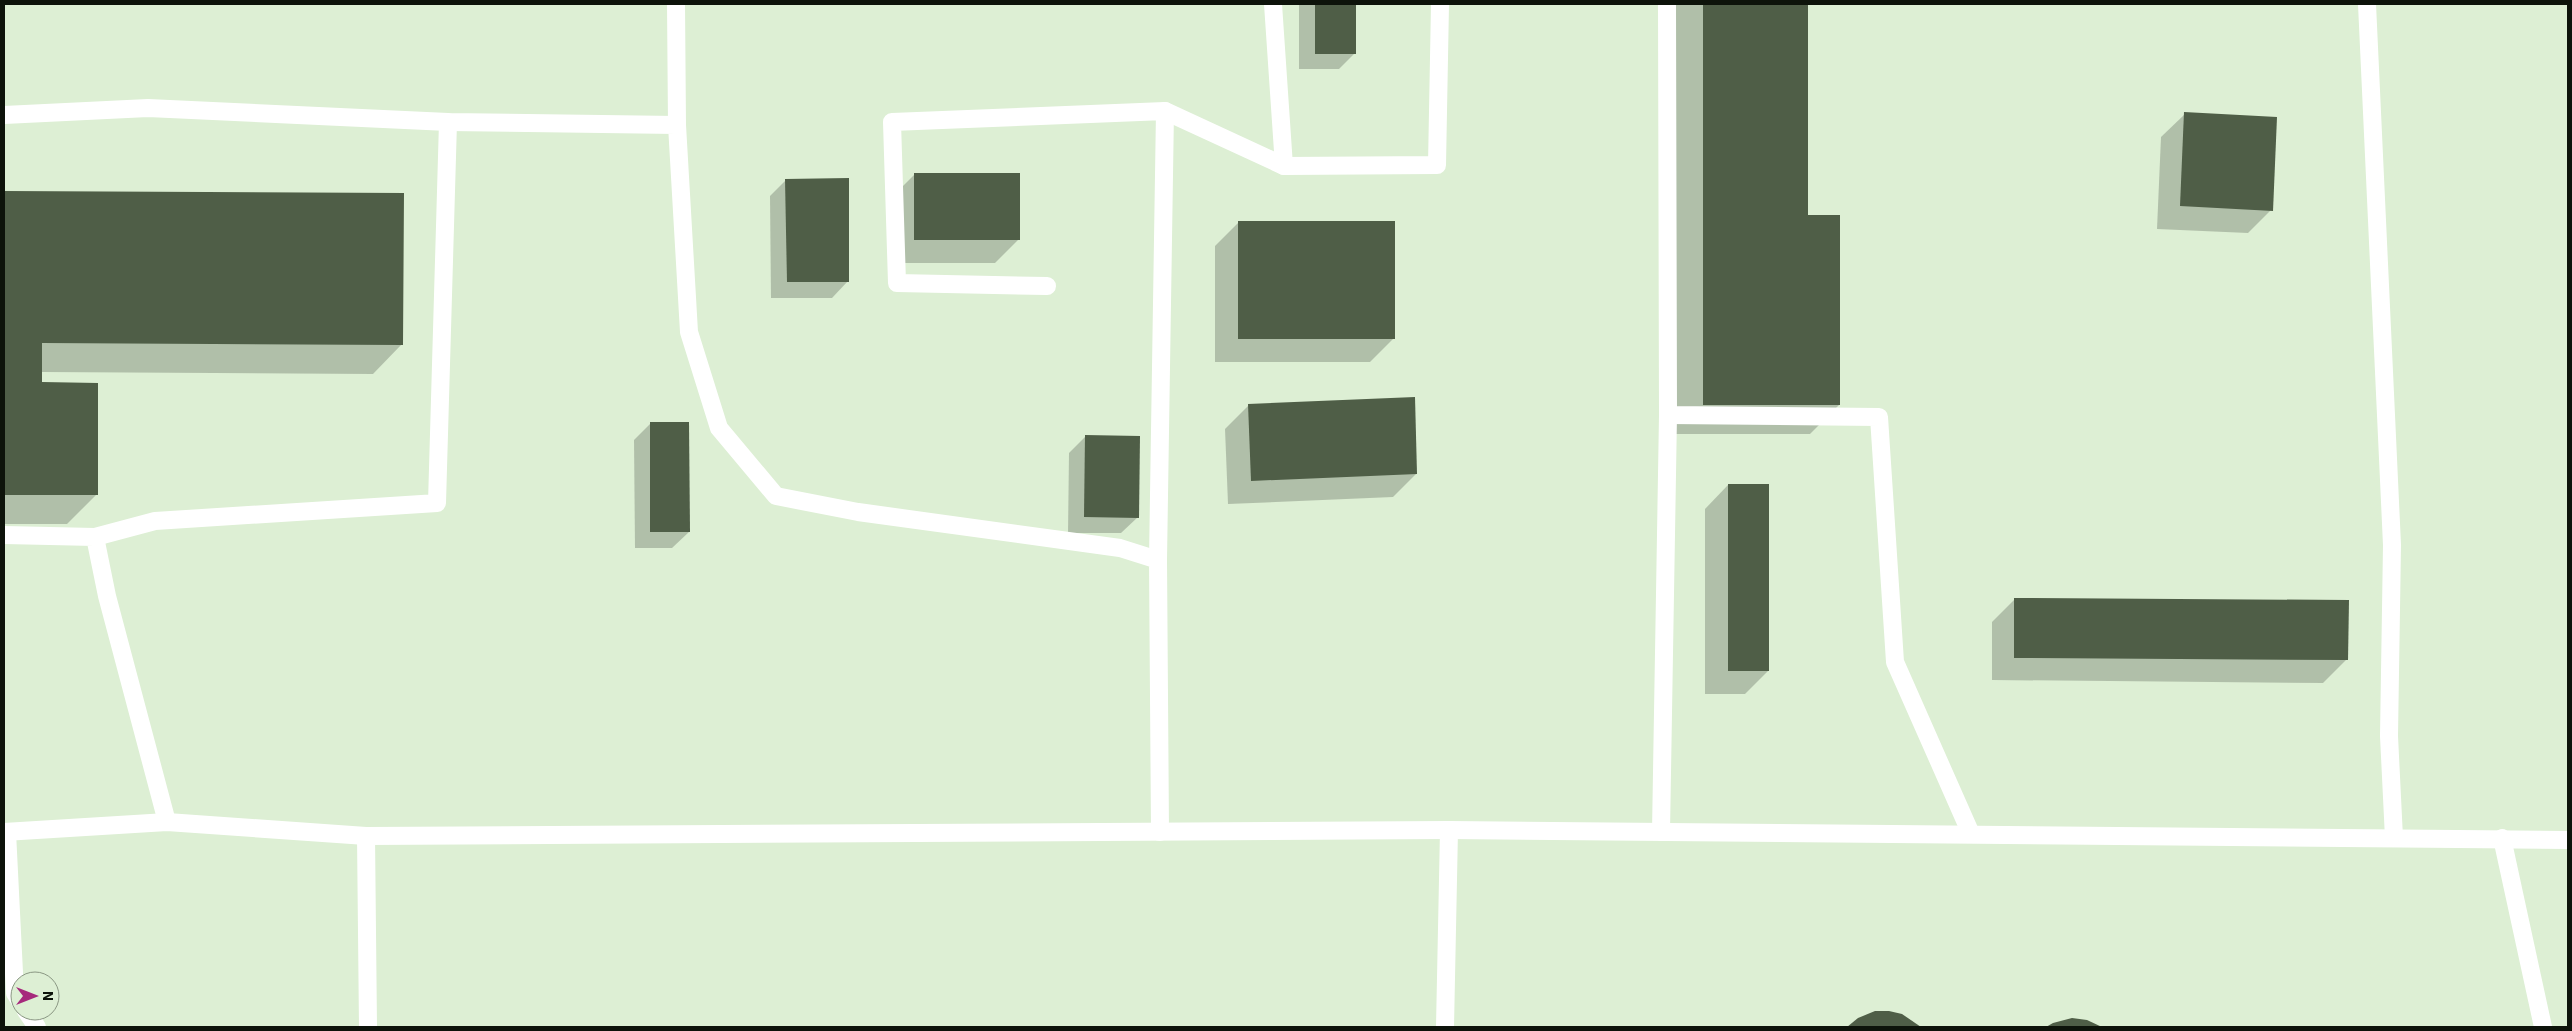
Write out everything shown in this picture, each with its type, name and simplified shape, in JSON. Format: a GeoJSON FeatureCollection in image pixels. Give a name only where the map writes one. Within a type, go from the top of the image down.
{"type":"FeatureCollection","features":[{"type":"Feature","properties":{"kind":"lane"},"geometry":{"type":"LineString","coordinates":[[676,4],[677,125],[689,332],[718,428],[776,496],[858,512],[1120,548],[1158,560]]}},
{"type":"Feature","properties":{"kind":"lane"},"geometry":{"type":"LineString","coordinates":[[1273,4],[1284,166]]}},
{"type":"Feature","properties":{"kind":"lane"},"geometry":{"type":"LineString","coordinates":[[1047,286],[897,283],[892,122],[1165,112],[1284,166],[1438,165],[1440,4]]}},
{"type":"Feature","properties":{"kind":"lane"},"geometry":{"type":"LineString","coordinates":[[1661,832],[1668,414],[1667,4]]}},
{"type":"Feature","properties":{"kind":"lane"},"geometry":{"type":"LineString","coordinates":[[2367,4],[2392,545],[2389,736],[2394,838]]}},
{"type":"Feature","properties":{"kind":"lane"},"geometry":{"type":"LineString","coordinates":[[4,115],[148,108],[448,122],[677,125]]}},
{"type":"Feature","properties":{"kind":"lane"},"geometry":{"type":"LineString","coordinates":[[1160,832],[1158,560],[1165,112]]}},
{"type":"Feature","properties":{"kind":"lane"},"geometry":{"type":"LineString","coordinates":[[4,535],[95,537],[155,521],[437,503],[448,122]]}},
{"type":"Feature","properties":{"kind":"lane"},"geometry":{"type":"LineString","coordinates":[[1668,414],[1880,417],[1895,662],[1971,834]]}},
{"type":"Feature","properties":{"kind":"lane"},"geometry":{"type":"LineString","coordinates":[[95,537],[110,606],[167,822]]}},
{"type":"Feature","properties":{"kind":"lane"},"geometry":{"type":"LineString","coordinates":[[14,971],[5,832],[167,822],[366,836],[1449,830],[2568,840]]}},
{"type":"Feature","properties":{"kind":"lane"},"geometry":{"type":"LineString","coordinates":[[1445,1027],[1449,830]]}},
{"type":"Feature","properties":{"kind":"lane"},"geometry":{"type":"LineString","coordinates":[[366,836],[368,1027]]}},
{"type":"Feature","properties":{"kind":"lane"},"geometry":{"type":"LineString","coordinates":[[2502,838],[2544,1027]]}},
{"type":"Feature","properties":{"kind":"building"},"geometry":{"type":"Polygon","coordinates":[[[1315,4],[1356,4],[1356,54],[1315,54],[1315,4]]]}},
{"type":"Feature","properties":{"kind":"building"},"geometry":{"type":"Polygon","coordinates":[[[1703,4],[1808,4],[1808,215],[1840,215],[1840,405],[1703,405],[1703,4]]]}},
{"type":"Feature","properties":{"kind":"building"},"geometry":{"type":"Polygon","coordinates":[[[2184,112],[2277,117],[2273,211],[2180,206],[2184,112]]]}},
{"type":"Feature","properties":{"kind":"building"},"geometry":{"type":"Polygon","coordinates":[[[914,173],[1020,173],[1020,240],[914,240],[914,173]]]}},
{"type":"Feature","properties":{"kind":"building"},"geometry":{"type":"Polygon","coordinates":[[[849,178],[849,282],[787,282],[785,179],[849,178]]]}},
{"type":"Feature","properties":{"kind":"building"},"geometry":{"type":"Polygon","coordinates":[[[4,191],[404,193],[403,345],[42,343],[42,382],[98,383],[98,495],[4,495],[4,191]]]}},
{"type":"Feature","properties":{"kind":"building"},"geometry":{"type":"Polygon","coordinates":[[[1238,221],[1395,221],[1395,339],[1238,339],[1238,221]]]}},
{"type":"Feature","properties":{"kind":"building"},"geometry":{"type":"Polygon","coordinates":[[[1415,397],[1417,474],[1251,481],[1248,404],[1415,397]]]}},
{"type":"Feature","properties":{"kind":"building"},"geometry":{"type":"Polygon","coordinates":[[[650,422],[689,422],[690,532],[650,532],[650,422]]]}},
{"type":"Feature","properties":{"kind":"building"},"geometry":{"type":"Polygon","coordinates":[[[1085,435],[1140,436],[1139,518],[1084,517],[1085,435]]]}},
{"type":"Feature","properties":{"kind":"building"},"geometry":{"type":"Polygon","coordinates":[[[1728,484],[1769,484],[1769,671],[1728,671],[1728,484]]]}},
{"type":"Feature","properties":{"kind":"building"},"geometry":{"type":"Polygon","coordinates":[[[2014,598],[2349,600],[2348,660],[2014,658],[2014,598]]]}},
{"type":"Feature","properties":{"kind":"building"},"geometry":{"type":"Polygon","coordinates":[[[1875,1011],[1889,1011],[1902,1014],[1921,1027],[1847,1027],[1858,1018],[1875,1011]]]}},
{"type":"Feature","properties":{"kind":"building"},"geometry":{"type":"Polygon","coordinates":[[[2072,1018],[2087,1020],[2102,1027],[2046,1027],[2072,1018]]]}}]}
